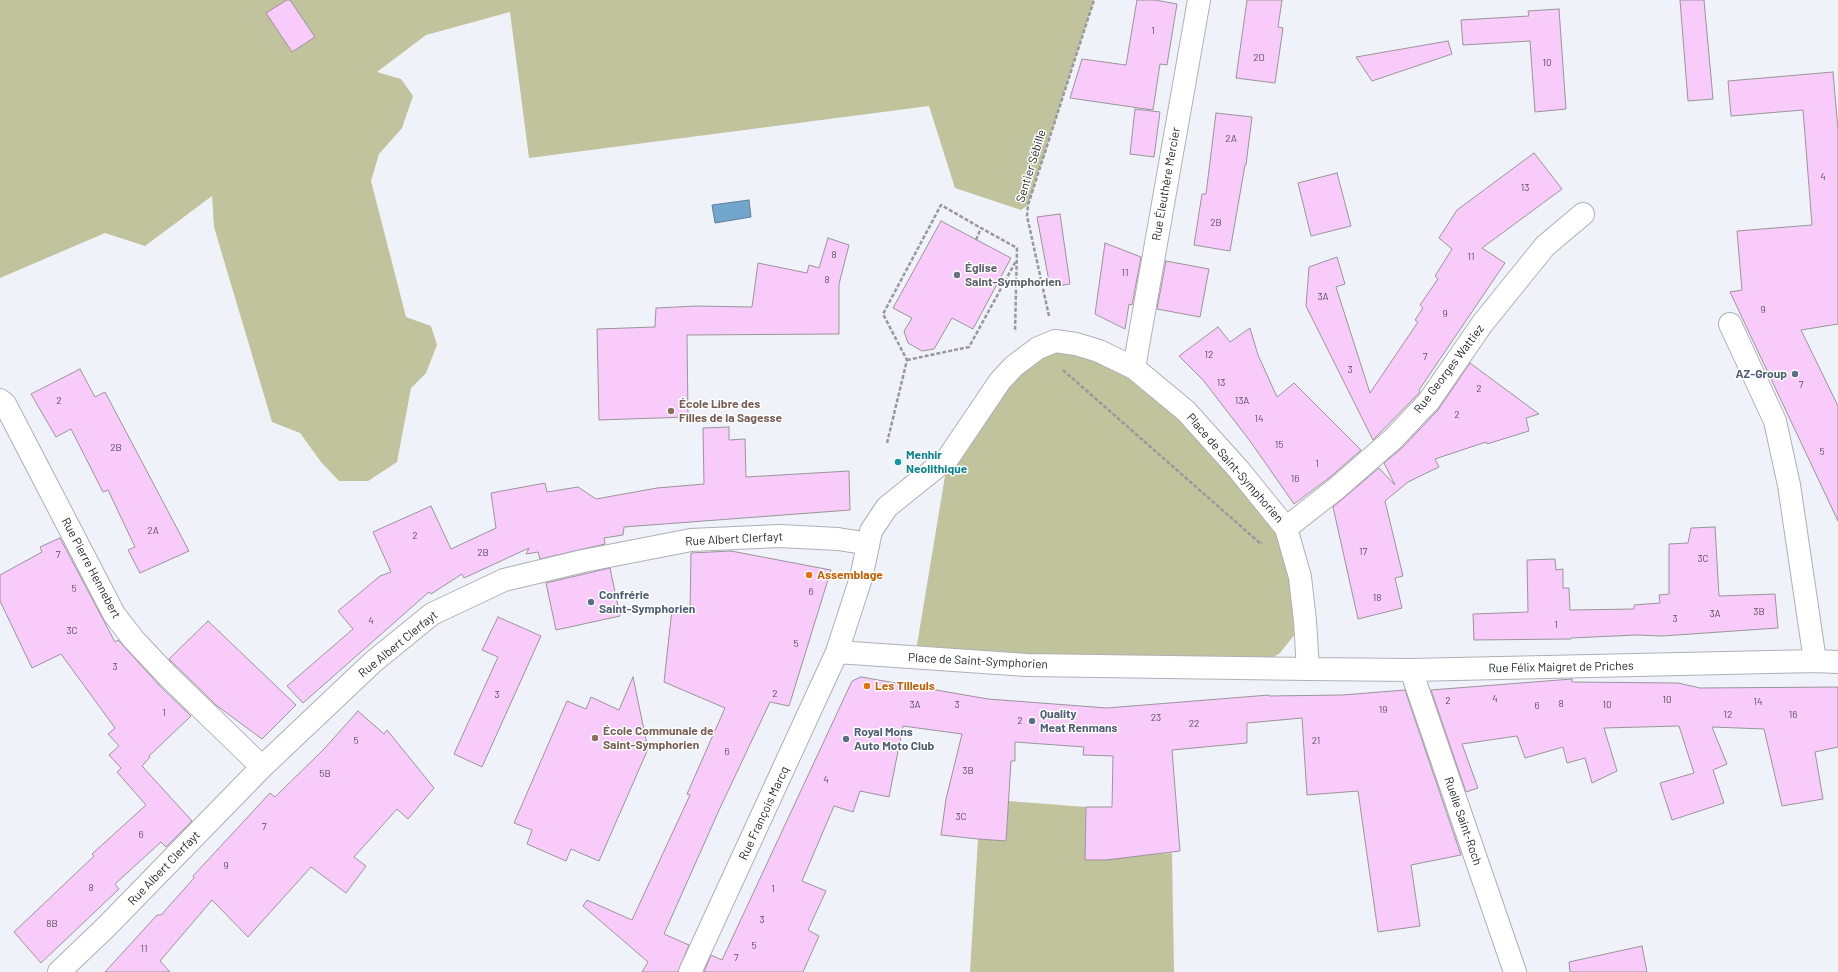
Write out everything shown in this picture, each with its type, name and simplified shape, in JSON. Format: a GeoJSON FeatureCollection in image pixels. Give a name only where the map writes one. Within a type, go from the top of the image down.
{"type":"FeatureCollection","features":[{"type":"Feature","properties":{"kind":"street","name":"Rue Éleuthère Mercier"},"geometry":{"type":"LineString","coordinates":[[1134,368],[1199,0]]}},
{"type":"Feature","properties":{"kind":"street","name":"Rue Georges Wattiez"},"geometry":{"type":"LineString","coordinates":[[1286,528],[1337,488],[1393,439],[1429,401],[1482,324],[1545,246],[1583,214]]}},
{"type":"Feature","properties":{"kind":"street"},"geometry":{"type":"LineString","coordinates":[[1730,324],[1775,422],[1789,485],[1814,661]]}},
{"type":"Feature","properties":{"kind":"street","name":"Place de Saint-Symphorien"},"geometry":{"type":"LineString","coordinates":[[837,652],[1027,665],[1308,669],[1300,577],[1286,528],[1239,470],[1186,411],[1134,368],[1099,351],[1076,344],[1047,345]]}},
{"type":"Feature","properties":{"kind":"street"},"geometry":{"type":"LineString","coordinates":[[837,652],[861,578],[871,531],[887,507],[948,458],[1000,381],[1014,366],[1047,345]]}},
{"type":"Feature","properties":{"kind":"street","name":"Rue Pierre Hennebert"},"geometry":{"type":"LineString","coordinates":[[0,400],[5,404],[114,614],[134,640],[168,676],[262,767]]}},
{"type":"Feature","properties":{"kind":"street","name":"Rue Albert Clerfayt"},"geometry":{"type":"LineString","coordinates":[[59,972],[106,927],[262,767],[373,662],[432,614],[504,580],[583,561],[691,540],[779,536],[838,539],[857,542],[868,546]]}},
{"type":"Feature","properties":{"kind":"street","name":"Rue François Marcq"},"geometry":{"type":"LineString","coordinates":[[690,972],[837,652]]}},
{"type":"Feature","properties":{"kind":"street","name":"Rue Félix Maigret de Priches"},"geometry":{"type":"LineString","coordinates":[[1308,669],[1411,670],[1814,661],[1838,662]]}},
{"type":"Feature","properties":{"kind":"street","name":"Ruelle Saint-Roch"},"geometry":{"type":"LineString","coordinates":[[1411,670],[1515,972]]}},
{"type":"Feature","properties":{"kind":"path","name":"Sentier Sébille"},"geometry":{"type":"LineString","coordinates":[[1047,345],[1027,216],[1028,205],[1094,0]]}},
{"type":"Feature","properties":{"kind":"path"},"geometry":{"type":"LineString","coordinates":[[887,444],[908,360],[883,314],[941,205],[1017,248],[1015,336],[1047,345],[1261,544],[1286,528]]}},
{"type":"Feature","properties":{"kind":"path"},"geometry":{"type":"LineString","coordinates":[[976,240],[981,228]]}},
{"type":"Feature","properties":{"kind":"path"},"geometry":{"type":"LineString","coordinates":[[908,360],[969,347],[1017,260]]}},
{"type":"Feature","properties":{"kind":"green space"},"geometry":{"type":"Polygon","coordinates":[[[0,0],[1094,0],[1028,205],[1021,210],[955,188],[929,106],[529,158],[510,12],[426,35],[377,72],[401,79],[413,96],[402,128],[379,154],[371,181],[406,317],[431,326],[437,345],[426,373],[411,388],[397,462],[368,481],[339,481],[321,462],[300,433],[272,422],[214,227],[212,196],[145,246],[105,233],[0,278],[0,0]]]}},
{"type":"Feature","properties":{"kind":"green space"},"geometry":{"type":"Polygon","coordinates":[[[1055,341],[1134,368],[1286,528],[1295,634],[1280,653],[1256,668],[915,657],[948,458],[1000,381],[1055,341]]]}},
{"type":"Feature","properties":{"kind":"green space"},"geometry":{"type":"Polygon","coordinates":[[[1008,801],[1086,807],[1085,860],[1172,853],[1174,972],[970,972],[978,839],[1006,840],[1008,801]]]}},
{"type":"Feature","properties":{"kind":"water"},"geometry":{"type":"Polygon","coordinates":[[[749,200],[751,217],[715,223],[712,205],[749,200]]]}},
{"type":"Feature","properties":{"kind":"building"},"geometry":{"type":"Polygon","coordinates":[[[287,0],[290,0],[315,37],[292,52],[266,13],[287,0]]]}},
{"type":"Feature","properties":{"kind":"building"},"geometry":{"type":"Polygon","coordinates":[[[1137,0],[1155,0],[1177,4],[1167,65],[1160,64],[1153,110],[1070,98],[1082,59],[1126,65],[1137,0]]]}},
{"type":"Feature","properties":{"kind":"building"},"geometry":{"type":"Polygon","coordinates":[[[1247,0],[1282,0],[1278,27],[1283,28],[1275,83],[1236,78],[1247,0]]]}},
{"type":"Feature","properties":{"kind":"building"},"geometry":{"type":"Polygon","coordinates":[[[1680,0],[1704,0],[1713,99],[1688,101],[1680,0]]]}},
{"type":"Feature","properties":{"kind":"building"},"geometry":{"type":"Polygon","coordinates":[[[1559,9],[1566,109],[1535,112],[1530,41],[1463,45],[1461,20],[1529,16],[1528,11],[1559,9]]]}},
{"type":"Feature","properties":{"kind":"building"},"geometry":{"type":"Polygon","coordinates":[[[1448,41],[1452,54],[1372,81],[1356,57],[1448,41]]]}},
{"type":"Feature","properties":{"kind":"building"},"geometry":{"type":"Polygon","coordinates":[[[1833,72],[1838,130],[1838,324],[1801,330],[1838,406],[1838,521],[1730,292],[1742,290],[1737,231],[1812,225],[1803,110],[1731,116],[1728,81],[1833,72]]]}},
{"type":"Feature","properties":{"kind":"building"},"geometry":{"type":"Polygon","coordinates":[[[1135,109],[1160,112],[1154,157],[1130,154],[1135,109]]]}},
{"type":"Feature","properties":{"kind":"building"},"geometry":{"type":"Polygon","coordinates":[[[1216,113],[1252,117],[1246,165],[1230,251],[1194,245],[1202,194],[1206,194],[1216,113]]]}},
{"type":"Feature","properties":{"kind":"building"},"geometry":{"type":"Polygon","coordinates":[[[1534,153],[1562,189],[1482,248],[1505,263],[1419,390],[1420,392],[1373,440],[1306,306],[1309,267],[1337,257],[1345,284],[1336,287],[1370,393],[1418,322],[1415,320],[1423,308],[1420,305],[1438,279],[1435,276],[1452,249],[1439,238],[1457,210],[1534,153]]]}},
{"type":"Feature","properties":{"kind":"building"},"geometry":{"type":"Polygon","coordinates":[[[1337,173],[1351,226],[1311,236],[1298,183],[1337,173]]]}},
{"type":"Feature","properties":{"kind":"building"},"geometry":{"type":"Polygon","coordinates":[[[1060,214],[1070,284],[1050,287],[1037,217],[1060,214]]]}},
{"type":"Feature","properties":{"kind":"building","name":"Église Saint-Symphorien"},"geometry":{"type":"Polygon","coordinates":[[[941,221],[1011,258],[973,329],[952,318],[934,349],[922,351],[908,343],[904,331],[912,318],[893,308],[941,221]]]}},
{"type":"Feature","properties":{"kind":"building"},"geometry":{"type":"Polygon","coordinates":[[[828,238],[849,245],[839,284],[839,334],[687,335],[688,417],[599,420],[597,329],[655,327],[656,308],[696,306],[752,307],[758,263],[807,273],[809,265],[819,268],[828,238]]]}},
{"type":"Feature","properties":{"kind":"building"},"geometry":{"type":"Polygon","coordinates":[[[1105,243],[1141,257],[1132,305],[1129,304],[1125,329],[1095,314],[1105,243]]]}},
{"type":"Feature","properties":{"kind":"building"},"geometry":{"type":"Polygon","coordinates":[[[1166,261],[1209,269],[1200,317],[1157,309],[1166,261]]]}},
{"type":"Feature","properties":{"kind":"building"},"geometry":{"type":"Polygon","coordinates":[[[1218,327],[1230,342],[1250,328],[1258,355],[1277,397],[1294,383],[1361,450],[1329,478],[1294,504],[1250,441],[1203,380],[1179,356],[1218,327]]]}},
{"type":"Feature","properties":{"kind":"building"},"geometry":{"type":"Polygon","coordinates":[[[1470,363],[1539,414],[1526,418],[1529,431],[1487,444],[1486,442],[1435,459],[1439,467],[1408,482],[1385,501],[1403,576],[1395,578],[1402,608],[1358,619],[1333,507],[1379,468],[1395,485],[1384,463],[1402,448],[1438,410],[1470,363]]]}},
{"type":"Feature","properties":{"kind":"building"},"geometry":{"type":"Polygon","coordinates":[[[80,369],[95,397],[105,392],[189,551],[140,573],[128,550],[135,547],[108,490],[103,492],[71,429],[56,437],[31,394],[80,369]]]}},
{"type":"Feature","properties":{"kind":"building"},"geometry":{"type":"Polygon","coordinates":[[[729,427],[729,440],[745,439],[746,477],[849,471],[850,510],[624,527],[623,535],[604,538],[605,544],[540,559],[538,552],[526,554],[529,548],[464,578],[462,574],[431,594],[429,592],[303,703],[287,686],[353,629],[338,611],[380,576],[391,572],[373,532],[431,506],[451,549],[496,528],[491,493],[545,483],[547,492],[578,487],[596,499],[657,488],[704,484],[703,428],[729,427]]]}},
{"type":"Feature","properties":{"kind":"building"},"geometry":{"type":"Polygon","coordinates":[[[1715,527],[1719,596],[1775,594],[1778,628],[1662,636],[1637,635],[1571,639],[1474,640],[1473,614],[1528,612],[1527,560],[1555,559],[1556,570],[1563,569],[1563,588],[1569,588],[1570,610],[1634,609],[1634,605],[1660,603],[1659,595],[1669,594],[1669,544],[1688,543],[1691,528],[1715,527]]]}},
{"type":"Feature","properties":{"kind":"building"},"geometry":{"type":"Polygon","coordinates":[[[60,538],[115,642],[118,640],[159,685],[191,716],[149,756],[150,757],[142,766],[192,821],[166,847],[161,842],[115,884],[119,889],[41,963],[14,932],[94,856],[92,854],[146,805],[117,772],[121,768],[109,755],[119,746],[108,734],[115,728],[61,654],[32,668],[0,601],[0,575],[42,552],[40,547],[60,538]]]}},
{"type":"Feature","properties":{"kind":"building"},"geometry":{"type":"Polygon","coordinates":[[[731,551],[831,570],[789,706],[770,702],[720,808],[664,934],[689,945],[678,972],[642,972],[648,962],[583,906],[587,900],[632,920],[690,795],[687,794],[725,708],[664,682],[672,609],[690,611],[691,553],[731,551]]]}},
{"type":"Feature","properties":{"kind":"building"},"geometry":{"type":"Polygon","coordinates":[[[610,568],[620,616],[556,630],[546,583],[610,568]]]}},
{"type":"Feature","properties":{"kind":"building"},"geometry":{"type":"Polygon","coordinates":[[[498,617],[541,636],[482,767],[454,754],[498,657],[482,650],[498,617]]]}},
{"type":"Feature","properties":{"kind":"building"},"geometry":{"type":"Polygon","coordinates":[[[208,621],[296,705],[262,739],[216,705],[169,659],[208,621]]]}},
{"type":"Feature","properties":{"kind":"building"},"geometry":{"type":"Polygon","coordinates":[[[633,677],[648,749],[599,861],[571,849],[566,861],[527,844],[532,830],[514,823],[567,701],[586,709],[591,697],[619,710],[633,677]]]}},
{"type":"Feature","properties":{"kind":"building"},"geometry":{"type":"Polygon","coordinates":[[[861,677],[988,699],[1107,708],[1269,695],[1342,695],[1405,690],[1461,855],[1411,865],[1420,926],[1378,932],[1358,791],[1307,795],[1302,718],[1247,723],[1247,743],[1172,750],[1180,851],[1106,860],[1085,860],[1086,807],[1112,807],[1113,756],[1083,755],[1084,747],[1015,742],[1015,761],[1011,761],[1006,841],[941,835],[946,799],[962,734],[903,726],[889,797],[860,791],[853,812],[834,806],[802,881],[826,891],[808,930],[819,936],[803,972],[704,972],[711,955],[722,960],[852,681],[861,677]]]}},
{"type":"Feature","properties":{"kind":"building"},"geometry":{"type":"Polygon","coordinates":[[[1572,679],[1572,682],[1678,683],[1700,688],[1838,687],[1838,747],[1815,752],[1823,799],[1782,806],[1764,729],[1712,727],[1727,764],[1713,770],[1724,803],[1672,820],[1660,783],[1694,773],[1679,726],[1604,728],[1617,771],[1592,783],[1585,758],[1567,763],[1563,747],[1525,758],[1517,736],[1462,744],[1478,788],[1466,792],[1431,690],[1572,679]]]}},
{"type":"Feature","properties":{"kind":"building"},"geometry":{"type":"Polygon","coordinates":[[[358,711],[384,734],[387,730],[434,788],[408,819],[397,809],[354,857],[366,866],[346,893],[311,867],[248,937],[212,900],[160,961],[170,972],[105,972],[157,915],[161,915],[194,878],[193,876],[270,793],[275,797],[324,749],[358,711]]]}},
{"type":"Feature","properties":{"kind":"building"},"geometry":{"type":"Polygon","coordinates":[[[1642,946],[1647,972],[1570,972],[1569,962],[1642,946]]]}},
{"type":"Feature","properties":{"kind":"place","name":"Église Saint-Symphorien"},"geometry":{"type":"Point","coordinates":[957,275]}},
{"type":"Feature","properties":{"kind":"place","name":"AZ-Group"},"geometry":{"type":"Point","coordinates":[1795,374]}},
{"type":"Feature","properties":{"kind":"place","name":"École Libre des Filles de la Sagesse"},"geometry":{"type":"Point","coordinates":[671,411]}},
{"type":"Feature","properties":{"kind":"place","name":"Menhir Neolithique"},"geometry":{"type":"Point","coordinates":[898,462]}},
{"type":"Feature","properties":{"kind":"place","name":"Assemblage"},"geometry":{"type":"Point","coordinates":[809,575]}},
{"type":"Feature","properties":{"kind":"place","name":"Confrérie Saint-Symphorien"},"geometry":{"type":"Point","coordinates":[591,602]}},
{"type":"Feature","properties":{"kind":"place","name":"Les Tilleuls"},"geometry":{"type":"Point","coordinates":[867,686]}},
{"type":"Feature","properties":{"kind":"place","name":"Quality Meat Renmans"},"geometry":{"type":"Point","coordinates":[1032,721]}},
{"type":"Feature","properties":{"kind":"place","name":"École Communale de Saint-Symphorien"},"geometry":{"type":"Point","coordinates":[595,738]}},
{"type":"Feature","properties":{"kind":"place","name":"Royal Mons Auto Moto Club"},"geometry":{"type":"Point","coordinates":[846,739]}}]}
